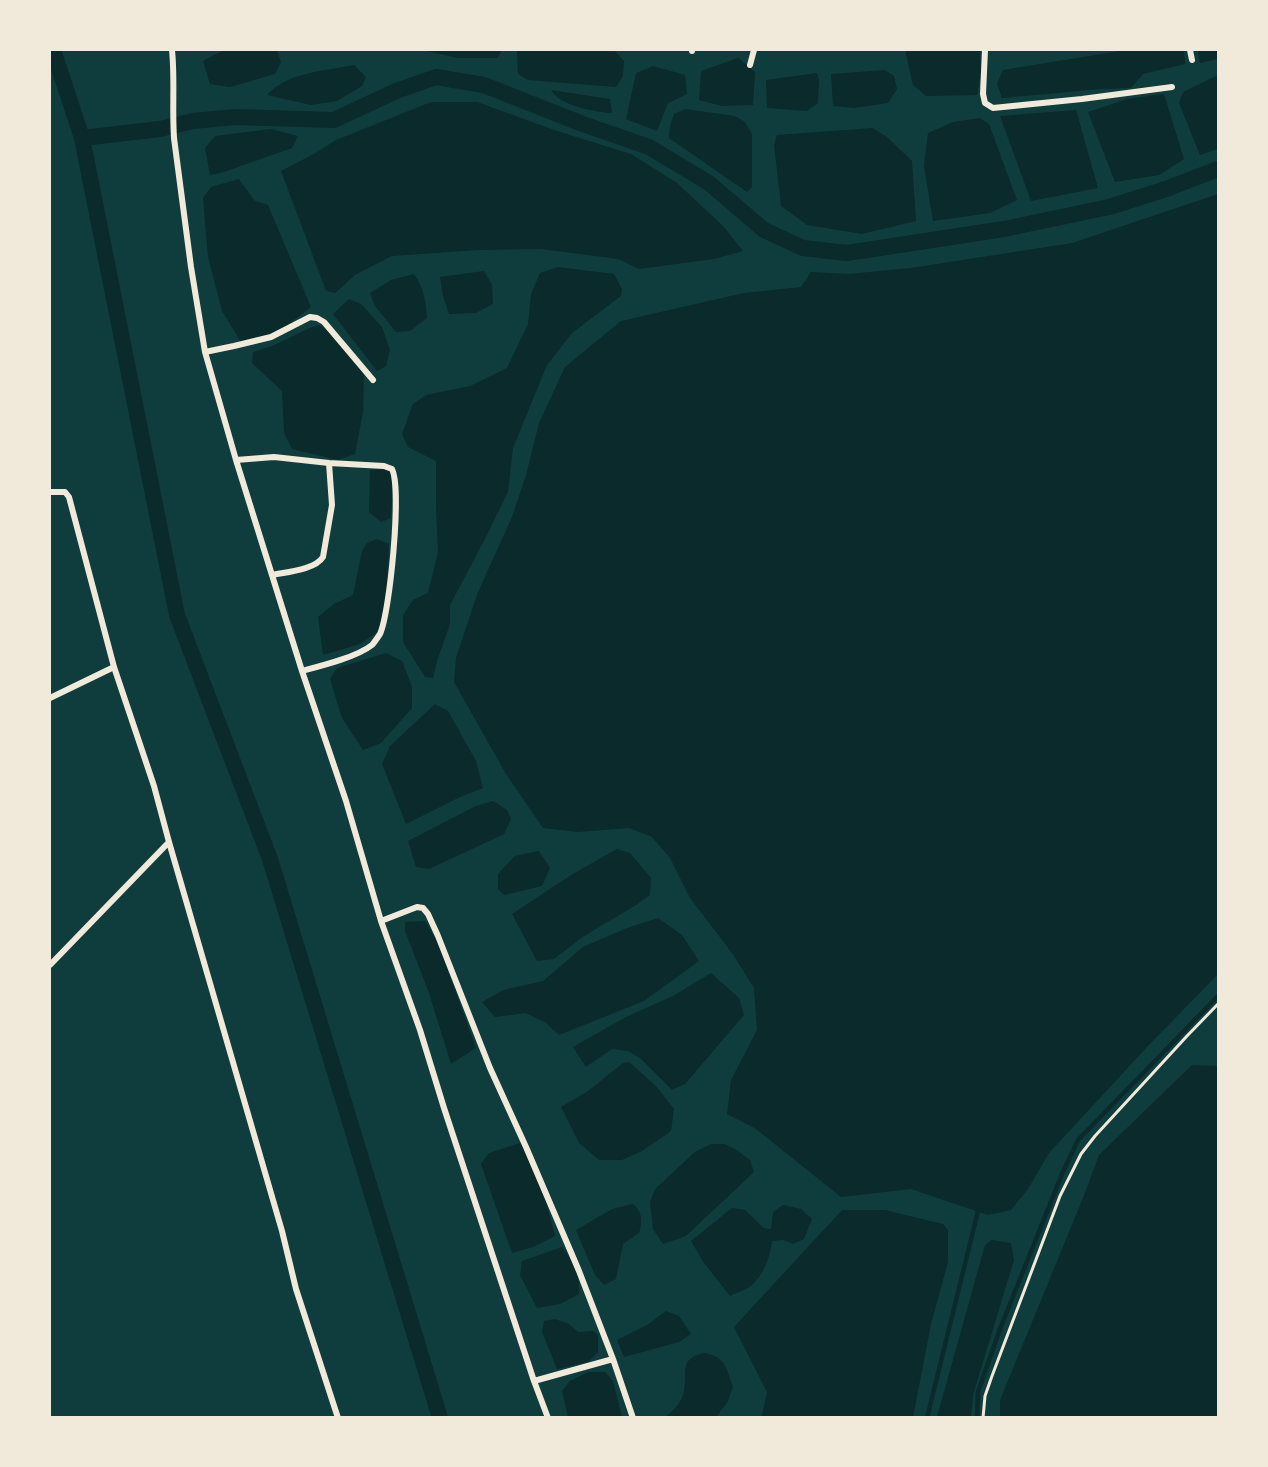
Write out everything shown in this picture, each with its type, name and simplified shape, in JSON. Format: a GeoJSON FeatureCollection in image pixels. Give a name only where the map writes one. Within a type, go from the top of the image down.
{"type":"FeatureCollection","features":[{"type":"Feature","properties":{"kind":"street"},"geometry":{"type":"LineString","coordinates":[[172,50],[174,138],[205,352],[236,460],[302,671],[346,801],[381,921],[420,1030],[548,1418]]}},
{"type":"Feature","properties":{"kind":"street"},"geometry":{"type":"LineString","coordinates":[[750,65],[754,50]]}},
{"type":"Feature","properties":{"kind":"street"},"geometry":{"type":"LineString","coordinates":[[985,50],[983,94],[985,103],[993,108],[1071,101],[1172,87]]}},
{"type":"Feature","properties":{"kind":"street"},"geometry":{"type":"LineString","coordinates":[[1190,50],[1192,60]]}},
{"type":"Feature","properties":{"kind":"street"},"geometry":{"type":"LineString","coordinates":[[205,352],[272,337],[310,317],[317,318],[324,322],[373,380]]}},
{"type":"Feature","properties":{"kind":"street"},"geometry":{"type":"LineString","coordinates":[[236,460],[274,457],[384,466],[392,469],[395,475],[394,537],[389,594],[380,634],[372,645],[356,654],[302,671]]}},
{"type":"Feature","properties":{"kind":"street"},"geometry":{"type":"LineString","coordinates":[[272,575],[311,567],[319,564],[323,557],[332,505],[329,463]]}},
{"type":"Feature","properties":{"kind":"street"},"geometry":{"type":"LineString","coordinates":[[50,492],[65,492],[69,497],[114,667],[154,786],[282,1231],[296,1289],[338,1418]]}},
{"type":"Feature","properties":{"kind":"street"},"geometry":{"type":"LineString","coordinates":[[50,698],[114,667]]}},
{"type":"Feature","properties":{"kind":"street"},"geometry":{"type":"LineString","coordinates":[[50,965],[169,842]]}},
{"type":"Feature","properties":{"kind":"street"},"geometry":{"type":"LineString","coordinates":[[381,921],[417,907],[423,908],[428,914],[490,1068],[579,1271],[633,1418]]}},
{"type":"Feature","properties":{"kind":"street"},"geometry":{"type":"LineString","coordinates":[[534,1381],[613,1359]]}},
{"type":"Feature","properties":{"kind":"path"},"geometry":{"type":"LineString","coordinates":[[983,1418],[992,1376],[1060,1196],[1081,1154],[1186,1036],[1218,1004]]}},
{"type":"Feature","properties":{"kind":"water"},"geometry":{"type":"Polygon","coordinates":[[[224,50],[277,50],[281,62],[275,74],[230,87],[210,84],[203,61],[224,50]]]}},
{"type":"Feature","properties":{"kind":"water"},"geometry":{"type":"Polygon","coordinates":[[[422,50],[502,50],[497,58],[458,58],[422,50]]]}},
{"type":"Feature","properties":{"kind":"water"},"geometry":{"type":"Polygon","coordinates":[[[517,50],[614,50],[624,61],[623,76],[616,87],[528,80],[518,74],[517,50]]]}},
{"type":"Feature","properties":{"kind":"water"},"geometry":{"type":"Polygon","coordinates":[[[905,50],[980,50],[981,73],[977,95],[926,96],[913,85],[905,50]]]}},
{"type":"Feature","properties":{"kind":"water"},"geometry":{"type":"Polygon","coordinates":[[[1126,50],[1184,50],[1185,64],[1143,74],[1131,88],[1002,98],[997,84],[1003,70],[1126,50]]]}},
{"type":"Feature","properties":{"kind":"water"},"geometry":{"type":"Polygon","coordinates":[[[1198,50],[1218,50],[1218,59],[1200,63],[1198,50]]]}},
{"type":"Feature","properties":{"kind":"water"},"geometry":{"type":"Polygon","coordinates":[[[738,58],[755,72],[753,105],[722,106],[699,100],[701,71],[738,58]]]}},
{"type":"Feature","properties":{"kind":"water"},"geometry":{"type":"Polygon","coordinates":[[[354,65],[366,77],[362,86],[337,101],[311,105],[267,95],[285,81],[296,77],[354,65]]]}},
{"type":"Feature","properties":{"kind":"water"},"geometry":{"type":"Polygon","coordinates":[[[653,66],[685,75],[687,94],[668,103],[657,131],[626,119],[636,73],[653,66]]]}},
{"type":"Feature","properties":{"kind":"water"},"geometry":{"type":"Polygon","coordinates":[[[885,70],[894,76],[897,89],[888,103],[854,108],[833,106],[831,74],[885,70]]]}},
{"type":"Feature","properties":{"kind":"water"},"geometry":{"type":"Polygon","coordinates":[[[817,73],[818,103],[807,111],[767,108],[766,80],[817,73]]]}},
{"type":"Feature","properties":{"kind":"water"},"geometry":{"type":"Polygon","coordinates":[[[1218,75],[1218,149],[1200,155],[1179,103],[1183,92],[1218,75]]]}},
{"type":"Feature","properties":{"kind":"water"},"geometry":{"type":"Polygon","coordinates":[[[551,90],[610,99],[612,113],[575,106],[556,96],[551,90]]]}},
{"type":"Feature","properties":{"kind":"water"},"geometry":{"type":"Polygon","coordinates":[[[1164,94],[1184,159],[1159,175],[1115,182],[1088,112],[1127,99],[1164,94]]]}},
{"type":"Feature","properties":{"kind":"water"},"geometry":{"type":"Polygon","coordinates":[[[431,102],[477,102],[557,131],[631,154],[677,183],[723,226],[743,251],[714,259],[639,269],[618,259],[541,249],[478,250],[392,256],[355,275],[335,293],[326,291],[281,171],[336,140],[431,102]]]}},
{"type":"Feature","properties":{"kind":"water"},"geometry":{"type":"Polygon","coordinates":[[[685,109],[735,116],[745,122],[752,134],[752,187],[747,192],[669,138],[674,114],[685,109]]]}},
{"type":"Feature","properties":{"kind":"water"},"geometry":{"type":"Polygon","coordinates":[[[1076,110],[1098,188],[1031,201],[1000,116],[1076,110]]]}},
{"type":"Feature","properties":{"kind":"water"},"geometry":{"type":"Polygon","coordinates":[[[980,118],[989,124],[1017,200],[990,213],[933,221],[924,166],[928,133],[953,122],[980,118]]]}},
{"type":"Feature","properties":{"kind":"water"},"geometry":{"type":"Polygon","coordinates":[[[872,128],[887,137],[912,161],[916,221],[862,234],[807,225],[781,206],[774,145],[777,135],[872,128]]]}},
{"type":"Feature","properties":{"kind":"water"},"geometry":{"type":"Polygon","coordinates":[[[271,129],[298,136],[292,148],[210,175],[205,148],[215,136],[271,129]]]}},
{"type":"Feature","properties":{"kind":"water"},"geometry":{"type":"Polygon","coordinates":[[[239,179],[255,201],[268,205],[311,307],[276,334],[241,342],[222,311],[208,257],[203,198],[211,187],[239,179]]]}},
{"type":"Feature","properties":{"kind":"water"},"geometry":{"type":"Polygon","coordinates":[[[1218,194],[1218,974],[1049,1153],[1028,1189],[1011,1210],[988,1215],[911,1189],[841,1197],[756,1129],[727,1114],[731,1080],[757,1030],[754,988],[732,953],[690,898],[670,858],[652,837],[629,828],[578,832],[543,828],[506,774],[454,682],[456,658],[478,592],[512,517],[526,475],[539,423],[565,367],[621,321],[744,293],[801,287],[811,272],[848,274],[911,268],[1072,243],[1218,194]]]}},
{"type":"Feature","properties":{"kind":"water"},"geometry":{"type":"Polygon","coordinates":[[[558,267],[614,274],[622,289],[621,296],[572,333],[547,365],[513,448],[508,492],[450,605],[450,624],[433,678],[425,677],[403,642],[403,615],[413,600],[428,593],[438,552],[436,461],[408,447],[402,434],[413,404],[426,395],[470,386],[507,368],[528,324],[531,294],[540,273],[558,267]]]}},
{"type":"Feature","properties":{"kind":"water"},"geometry":{"type":"Polygon","coordinates":[[[484,271],[492,285],[493,304],[476,313],[449,314],[440,277],[484,271]]]}},
{"type":"Feature","properties":{"kind":"water"},"geometry":{"type":"Polygon","coordinates":[[[414,274],[424,295],[427,318],[410,331],[396,332],[375,306],[370,293],[391,280],[414,274]]]}},
{"type":"Feature","properties":{"kind":"water"},"geometry":{"type":"Polygon","coordinates":[[[349,299],[361,304],[382,327],[390,350],[386,366],[377,371],[333,314],[349,299]]]}},
{"type":"Feature","properties":{"kind":"water"},"geometry":{"type":"Polygon","coordinates":[[[320,325],[332,334],[364,371],[363,412],[355,454],[338,460],[292,449],[284,433],[282,391],[252,363],[253,352],[320,325]]]}},
{"type":"Feature","properties":{"kind":"water"},"geometry":{"type":"Polygon","coordinates":[[[389,469],[393,480],[391,518],[381,522],[369,512],[370,470],[389,469]]]}},
{"type":"Feature","properties":{"kind":"water"},"geometry":{"type":"Polygon","coordinates":[[[377,539],[389,544],[387,589],[379,631],[360,644],[323,655],[318,617],[334,604],[353,595],[362,551],[367,543],[377,539]]]}},
{"type":"Feature","properties":{"kind":"water"},"geometry":{"type":"Polygon","coordinates":[[[386,653],[402,661],[412,687],[412,708],[381,743],[363,750],[342,718],[330,679],[337,668],[386,653]]]}},
{"type":"Feature","properties":{"kind":"water"},"geometry":{"type":"Polygon","coordinates":[[[435,704],[448,711],[476,761],[483,788],[406,824],[382,764],[390,746],[435,704]]]}},
{"type":"Feature","properties":{"kind":"water"},"geometry":{"type":"Polygon","coordinates":[[[493,801],[507,810],[511,819],[504,834],[429,869],[416,867],[408,841],[476,806],[493,801]]]}},
{"type":"Feature","properties":{"kind":"water"},"geometry":{"type":"Polygon","coordinates":[[[617,849],[630,853],[651,878],[650,895],[584,936],[554,959],[537,961],[512,914],[571,875],[617,849]]]}},
{"type":"Feature","properties":{"kind":"water"},"geometry":{"type":"Polygon","coordinates":[[[539,851],[550,868],[542,886],[504,895],[498,889],[498,874],[515,856],[539,851]]]}},
{"type":"Feature","properties":{"kind":"water"},"geometry":{"type":"Polygon","coordinates":[[[658,918],[682,935],[699,961],[644,1001],[559,1035],[546,1023],[526,1013],[495,1017],[482,1002],[503,990],[543,981],[583,947],[627,928],[658,918]]]}},
{"type":"Feature","properties":{"kind":"water"},"geometry":{"type":"Polygon","coordinates":[[[425,921],[438,943],[476,1048],[451,1064],[429,993],[405,931],[405,922],[425,921]]]}},
{"type":"Feature","properties":{"kind":"water"},"geometry":{"type":"Polygon","coordinates":[[[711,973],[739,998],[744,1015],[685,1084],[672,1090],[640,1058],[628,1051],[612,1049],[586,1067],[573,1047],[626,1017],[675,995],[711,973]]]}},
{"type":"Feature","properties":{"kind":"water"},"geometry":{"type":"Polygon","coordinates":[[[629,1062],[656,1086],[674,1109],[671,1131],[642,1151],[622,1160],[599,1160],[579,1143],[561,1107],[588,1091],[623,1063],[629,1062]]]}},
{"type":"Feature","properties":{"kind":"water"},"geometry":{"type":"Polygon","coordinates":[[[1192,1065],[1218,1066],[1218,1417],[1000,1417],[1000,1400],[1099,1155],[1192,1065]]]}},
{"type":"Feature","properties":{"kind":"water"},"geometry":{"type":"Polygon","coordinates":[[[520,1143],[537,1176],[555,1236],[533,1247],[512,1253],[481,1164],[489,1153],[520,1143]]]}},
{"type":"Feature","properties":{"kind":"water"},"geometry":{"type":"Polygon","coordinates":[[[711,1144],[725,1144],[735,1149],[750,1160],[754,1172],[686,1236],[663,1244],[653,1229],[650,1202],[655,1189],[695,1152],[711,1144]]]}},
{"type":"Feature","properties":{"kind":"water"},"geometry":{"type":"Polygon","coordinates":[[[633,1204],[641,1217],[639,1233],[623,1244],[616,1279],[604,1285],[595,1275],[576,1230],[612,1209],[633,1204]]]}},
{"type":"Feature","properties":{"kind":"water"},"geometry":{"type":"Polygon","coordinates":[[[783,1205],[801,1209],[812,1219],[804,1239],[793,1244],[783,1240],[772,1241],[766,1265],[760,1276],[752,1285],[730,1296],[704,1263],[691,1241],[732,1208],[745,1210],[764,1228],[771,1229],[773,1212],[783,1205]]]}},
{"type":"Feature","properties":{"kind":"water"},"geometry":{"type":"Polygon","coordinates":[[[842,1210],[885,1210],[943,1224],[948,1230],[948,1262],[931,1324],[913,1417],[760,1417],[767,1392],[734,1327],[842,1210]]]}},
{"type":"Feature","properties":{"kind":"water"},"geometry":{"type":"Polygon","coordinates":[[[992,1240],[1011,1243],[1014,1260],[973,1395],[971,1417],[937,1417],[985,1245],[992,1240]]]}},
{"type":"Feature","properties":{"kind":"water"},"geometry":{"type":"Polygon","coordinates":[[[562,1247],[578,1270],[579,1294],[560,1304],[537,1308],[520,1275],[522,1261],[562,1247]]]}},
{"type":"Feature","properties":{"kind":"water"},"geometry":{"type":"Polygon","coordinates":[[[666,1311],[679,1316],[691,1334],[679,1342],[624,1357],[617,1340],[647,1325],[666,1311]]]}},
{"type":"Feature","properties":{"kind":"water"},"geometry":{"type":"Polygon","coordinates":[[[555,1319],[569,1324],[578,1332],[593,1331],[598,1335],[598,1352],[588,1362],[557,1369],[542,1332],[544,1321],[555,1319]]]}},
{"type":"Feature","properties":{"kind":"water"},"geometry":{"type":"Polygon","coordinates":[[[704,1353],[717,1357],[727,1369],[733,1387],[727,1403],[716,1417],[665,1417],[681,1399],[687,1362],[704,1353]]]}},
{"type":"Feature","properties":{"kind":"water"},"geometry":{"type":"Polygon","coordinates":[[[588,1372],[605,1372],[613,1381],[622,1417],[568,1417],[562,1391],[570,1381],[588,1372]]]}},
{"type":"Feature","properties":{"kind":"waterway"},"geometry":{"type":"LineString","coordinates":[[53,50],[82,138],[177,615],[270,859],[440,1418]]}},
{"type":"Feature","properties":{"kind":"waterway"},"geometry":{"type":"LineString","coordinates":[[82,138],[235,117],[334,120],[396,91],[436,77],[484,85],[580,123],[649,147],[709,183],[764,230],[803,248],[847,253],[1004,229],[1109,207],[1218,169]]}},
{"type":"Feature","properties":{"kind":"waterway"},"geometry":{"type":"LineString","coordinates":[[977,1418],[978,1392],[1000,1329],[1062,1174],[1078,1140],[1218,996]]}},
{"type":"Feature","properties":{"kind":"waterway"},"geometry":{"type":"LineString","coordinates":[[927,1418],[978,1211]]}}]}
